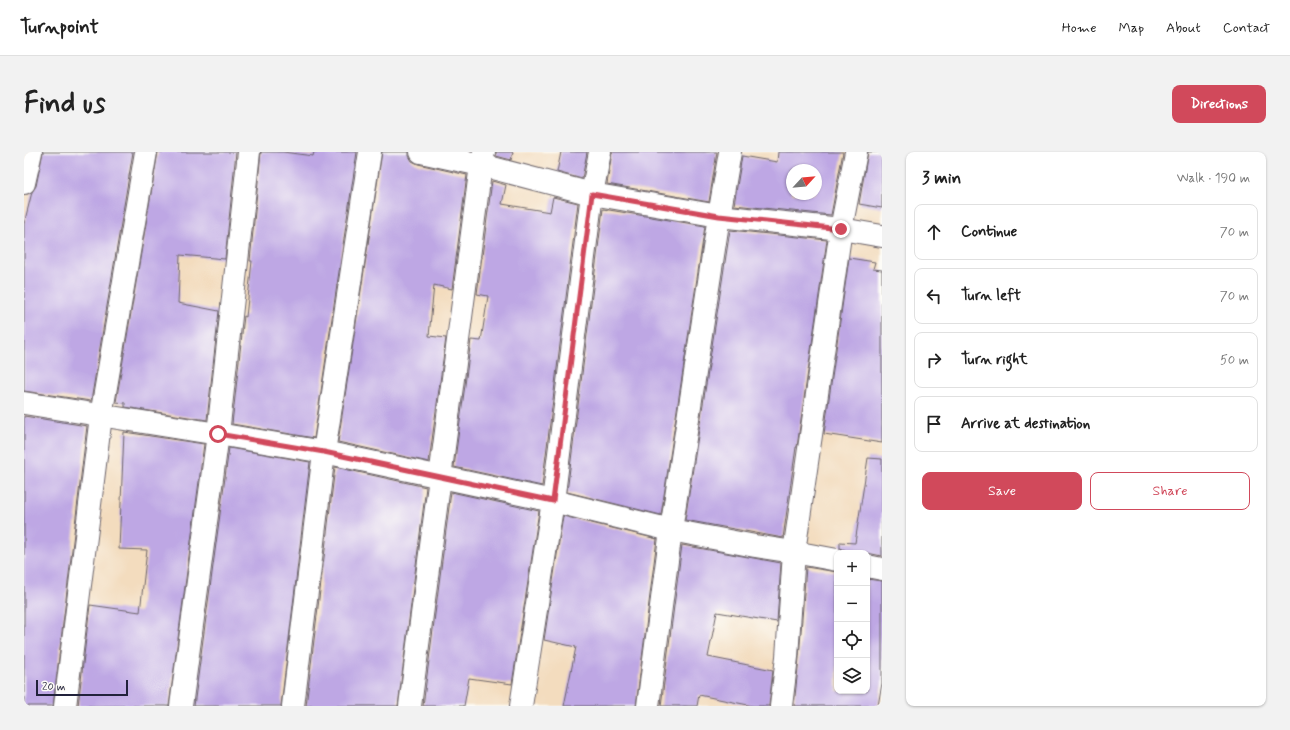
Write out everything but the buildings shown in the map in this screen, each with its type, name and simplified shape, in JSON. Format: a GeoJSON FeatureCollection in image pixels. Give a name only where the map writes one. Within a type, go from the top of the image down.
{"type":"FeatureCollection","features":[{"type":"Feature","properties":{"kind":"street"},"geometry":{"type":"LineString","coordinates":[[24,183],[31,152]]}},
{"type":"Feature","properties":{"kind":"street"},"geometry":{"type":"LineString","coordinates":[[65,706],[101,416],[146,152]]}},
{"type":"Feature","properties":{"kind":"street"},"geometry":{"type":"LineString","coordinates":[[181,706],[218,434],[249,152]]}},
{"type":"Feature","properties":{"kind":"street"},"geometry":{"type":"LineString","coordinates":[[293,706],[324,452],[370,152]]}},
{"type":"Feature","properties":{"kind":"street"},"geometry":{"type":"LineString","coordinates":[[421,152],[482,158],[592,194],[719,216],[841,229],[882,236]]}},
{"type":"Feature","properties":{"kind":"street"},"geometry":{"type":"LineString","coordinates":[[521,706],[553,501],[592,194],[600,152]]}},
{"type":"Feature","properties":{"kind":"street"},"geometry":{"type":"LineString","coordinates":[[648,706],[671,530],[730,152]]}},
{"type":"Feature","properties":{"kind":"street"},"geometry":{"type":"LineString","coordinates":[[781,706],[787,657],[794,552],[841,229],[856,152]]}},
{"type":"Feature","properties":{"kind":"street"},"geometry":{"type":"LineString","coordinates":[[410,706],[439,476],[482,158]]}},
{"type":"Feature","properties":{"kind":"street"},"geometry":{"type":"LineString","coordinates":[[24,403],[324,452],[553,501],[671,530],[834,559]]}},
{"type":"Feature","properties":{"kind":"street"},"geometry":{"type":"LineString","coordinates":[[870,567],[882,569]]}},
{"type":"Feature","properties":{"kind":"route"},"geometry":{"type":"LineString","coordinates":[[218,434],[324,452],[553,501],[592,194],[719,216],[841,229]]}}]}
